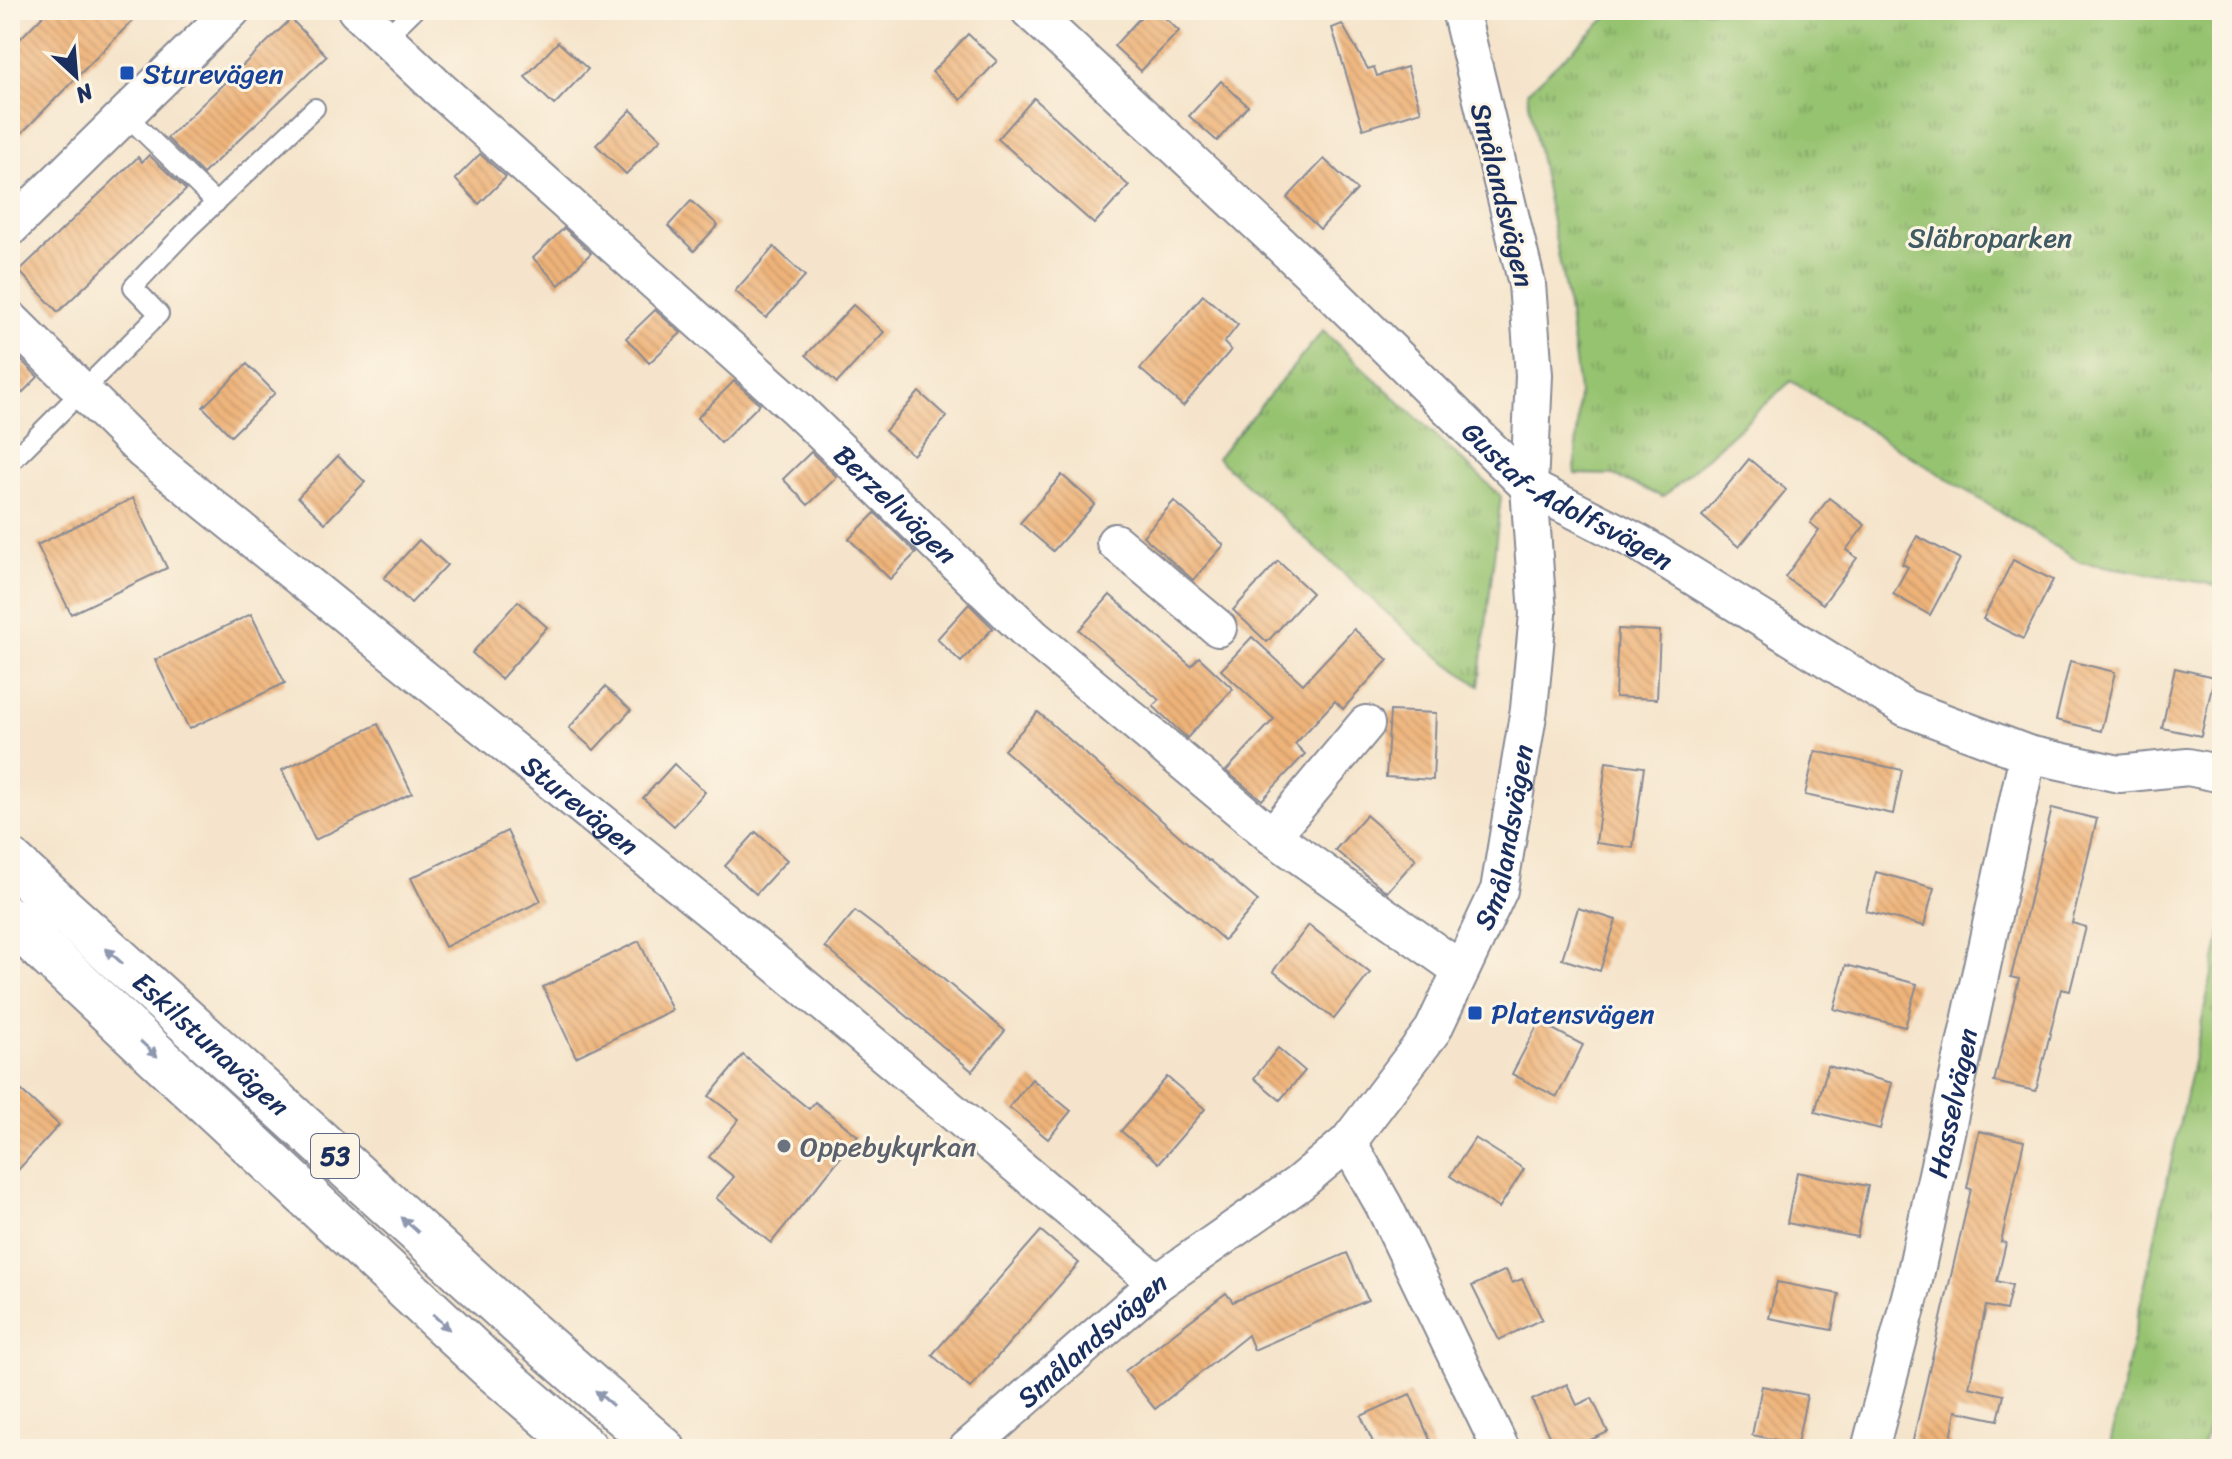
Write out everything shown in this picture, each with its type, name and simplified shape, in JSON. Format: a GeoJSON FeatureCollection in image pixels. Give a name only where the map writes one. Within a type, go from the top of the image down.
{"type":"FeatureCollection","features":[{"type":"Feature","properties":{"kind":"main road","name":"Eskilstunavägen"},"geometry":{"type":"LineString","coordinates":[[10,861],[521,1325],[663,1449]]}},
{"type":"Feature","properties":{"kind":"main road","name":"Eskilstunavägen"},"geometry":{"type":"LineString","coordinates":[[10,919],[487,1364],[586,1449]]}},
{"type":"Feature","properties":{"kind":"street"},"geometry":{"type":"LineString","coordinates":[[10,228],[232,10]]}},
{"type":"Feature","properties":{"kind":"street","name":"Berzelivägen"},"geometry":{"type":"LineString","coordinates":[[356,10],[796,408],[1032,636],[1272,836],[1461,970]]}},
{"type":"Feature","properties":{"kind":"street","name":"Gustaf-Adolfsvägen"},"geometry":{"type":"LineString","coordinates":[[1029,10],[1325,286],[1529,487],[1639,543],[1906,708],[2028,754],[2119,774],[2188,767],[2222,774]]}},
{"type":"Feature","properties":{"kind":"street","name":"Smålandsvägen"},"geometry":{"type":"LineString","coordinates":[[967,1449],[1157,1283],[1298,1184],[1348,1142],[1433,1030],[1499,890],[1529,709],[1538,614],[1529,487],[1534,375],[1527,284],[1460,10]]}},
{"type":"Feature","properties":{"kind":"street","name":"Sturevägen"},"geometry":{"type":"LineString","coordinates":[[10,319],[143,451],[773,961],[1157,1283]]}},
{"type":"Feature","properties":{"kind":"street"},"geometry":{"type":"LineString","coordinates":[[1115,542],[1218,628]]}},
{"type":"Feature","properties":{"kind":"street"},"geometry":{"type":"LineString","coordinates":[[1272,836],[1366,724]]}},
{"type":"Feature","properties":{"kind":"street","name":"Hasselvägen"},"geometry":{"type":"LineString","coordinates":[[1870,1449],[1913,1285],[2028,754]]}},
{"type":"Feature","properties":{"kind":"street"},"geometry":{"type":"LineString","coordinates":[[1348,1142],[1384,1206],[1501,1449]]}},
{"type":"Feature","properties":{"kind":"lane"},"geometry":{"type":"LineString","coordinates":[[385,38],[414,10]]}},
{"type":"Feature","properties":{"kind":"lane"},"geometry":{"type":"LineString","coordinates":[[10,463],[159,314],[133,287],[315,108]]}},
{"type":"Feature","properties":{"kind":"lane"},"geometry":{"type":"LineString","coordinates":[[125,114],[216,203]]}},
{"type":"Feature","properties":{"kind":"green space","name":"Släbroparken"},"geometry":{"type":"Polygon","coordinates":[[[1615,10],[2222,10],[2222,586],[2080,562],[1791,381],[1663,497],[1613,475],[1575,474],[1579,391],[1567,300],[1527,92],[1615,10]]]}},
{"type":"Feature","properties":{"kind":"green space"},"geometry":{"type":"Polygon","coordinates":[[[1323,331],[1501,496],[1479,686],[1418,641],[1217,458],[1323,331]]]}},
{"type":"Feature","properties":{"kind":"green space"},"geometry":{"type":"Polygon","coordinates":[[[2222,928],[2222,1379],[2202,1449],[2109,1449],[2222,928]]]}},
{"type":"Feature","properties":{"kind":"building"},"geometry":{"type":"Polygon","coordinates":[[[48,10],[143,10],[10,145],[10,49],[48,10]]]}},
{"type":"Feature","properties":{"kind":"building"},"geometry":{"type":"Polygon","coordinates":[[[1147,10],[1157,10],[1179,31],[1141,71],[1114,46],[1147,10]]]}},
{"type":"Feature","properties":{"kind":"building"},"geometry":{"type":"Polygon","coordinates":[[[291,19],[327,56],[203,174],[167,138],[291,19]]]}},
{"type":"Feature","properties":{"kind":"building"},"geometry":{"type":"Polygon","coordinates":[[[1342,24],[1368,69],[1374,67],[1377,76],[1407,67],[1421,111],[1363,129],[1332,28],[1342,24]]]}},
{"type":"Feature","properties":{"kind":"building"},"geometry":{"type":"Polygon","coordinates":[[[968,34],[997,61],[961,100],[932,72],[968,34]]]}},
{"type":"Feature","properties":{"kind":"building"},"geometry":{"type":"Polygon","coordinates":[[[558,42],[588,69],[554,105],[525,77],[558,42]]]}},
{"type":"Feature","properties":{"kind":"building"},"geometry":{"type":"Polygon","coordinates":[[[1221,81],[1248,106],[1217,141],[1189,116],[1221,81]]]}},
{"type":"Feature","properties":{"kind":"building"},"geometry":{"type":"Polygon","coordinates":[[[1034,98],[1129,186],[1094,224],[998,139],[1034,98]]]}},
{"type":"Feature","properties":{"kind":"building"},"geometry":{"type":"Polygon","coordinates":[[[631,110],[661,139],[626,174],[596,145],[631,110]]]}},
{"type":"Feature","properties":{"kind":"building"},"geometry":{"type":"Polygon","coordinates":[[[480,154],[506,177],[479,204],[455,179],[480,154]]]}},
{"type":"Feature","properties":{"kind":"building"},"geometry":{"type":"Polygon","coordinates":[[[149,155],[186,190],[58,312],[19,271],[138,157],[142,162],[149,155]]]}},
{"type":"Feature","properties":{"kind":"building"},"geometry":{"type":"Polygon","coordinates":[[[1324,159],[1357,190],[1320,229],[1287,198],[1324,159]]]}},
{"type":"Feature","properties":{"kind":"building"},"geometry":{"type":"Polygon","coordinates":[[[691,201],[718,225],[694,251],[668,226],[691,201]]]}},
{"type":"Feature","properties":{"kind":"building"},"geometry":{"type":"Polygon","coordinates":[[[564,228],[591,253],[559,285],[533,258],[564,228]]]}},
{"type":"Feature","properties":{"kind":"building"},"geometry":{"type":"Polygon","coordinates":[[[774,247],[805,276],[766,318],[735,291],[774,247]]]}},
{"type":"Feature","properties":{"kind":"building"},"geometry":{"type":"Polygon","coordinates":[[[1203,295],[1238,325],[1224,343],[1231,350],[1183,406],[1140,369],[1203,295]]]}},
{"type":"Feature","properties":{"kind":"building"},"geometry":{"type":"Polygon","coordinates":[[[853,305],[884,332],[837,383],[806,355],[853,305]]]}},
{"type":"Feature","properties":{"kind":"building"},"geometry":{"type":"Polygon","coordinates":[[[655,310],[681,333],[649,363],[626,338],[655,310]]]}},
{"type":"Feature","properties":{"kind":"building"},"geometry":{"type":"Polygon","coordinates":[[[10,349],[38,377],[10,405],[10,349]]]}},
{"type":"Feature","properties":{"kind":"building"},"geometry":{"type":"Polygon","coordinates":[[[247,364],[275,393],[231,436],[203,407],[247,364]]]}},
{"type":"Feature","properties":{"kind":"building"},"geometry":{"type":"Polygon","coordinates":[[[734,381],[760,404],[721,443],[697,418],[734,381]]]}},
{"type":"Feature","properties":{"kind":"building"},"geometry":{"type":"Polygon","coordinates":[[[919,392],[947,417],[913,455],[885,431],[919,392]]]}},
{"type":"Feature","properties":{"kind":"building"},"geometry":{"type":"Polygon","coordinates":[[[811,452],[837,477],[808,505],[783,479],[811,452]]]}},
{"type":"Feature","properties":{"kind":"building"},"geometry":{"type":"Polygon","coordinates":[[[338,456],[365,482],[325,523],[298,497],[338,456]]]}},
{"type":"Feature","properties":{"kind":"building"},"geometry":{"type":"Polygon","coordinates":[[[1749,459],[1786,490],[1739,547],[1702,516],[1749,459]]]}},
{"type":"Feature","properties":{"kind":"building"},"geometry":{"type":"Polygon","coordinates":[[[1062,475],[1095,504],[1053,551],[1020,523],[1062,475]]]}},
{"type":"Feature","properties":{"kind":"building"},"geometry":{"type":"Polygon","coordinates":[[[133,498],[167,568],[71,614],[37,545],[133,498]]]}},
{"type":"Feature","properties":{"kind":"building"},"geometry":{"type":"Polygon","coordinates":[[[1829,498],[1865,525],[1846,550],[1857,558],[1823,604],[1785,577],[1819,530],[1810,523],[1829,498]]]}},
{"type":"Feature","properties":{"kind":"building"},"geometry":{"type":"Polygon","coordinates":[[[1174,501],[1224,545],[1193,580],[1143,536],[1174,501]]]}},
{"type":"Feature","properties":{"kind":"building"},"geometry":{"type":"Polygon","coordinates":[[[875,513],[916,553],[890,579],[849,539],[875,513]]]}},
{"type":"Feature","properties":{"kind":"building"},"geometry":{"type":"Polygon","coordinates":[[[1917,536],[1960,559],[1930,615],[1893,594],[1908,567],[1902,564],[1917,536]]]}},
{"type":"Feature","properties":{"kind":"building"},"geometry":{"type":"Polygon","coordinates":[[[419,540],[447,565],[411,603],[384,578],[419,540]]]}},
{"type":"Feature","properties":{"kind":"building"},"geometry":{"type":"Polygon","coordinates":[[[2013,560],[2053,580],[2023,639],[1983,619],[2013,560]]]}},
{"type":"Feature","properties":{"kind":"building"},"geometry":{"type":"Polygon","coordinates":[[[1278,561],[1312,593],[1267,642],[1233,610],[1278,561]]]}},
{"type":"Feature","properties":{"kind":"building"},"geometry":{"type":"Polygon","coordinates":[[[1110,595],[1191,666],[1199,657],[1233,689],[1187,738],[1153,706],[1159,700],[1079,630],[1110,595]]]}},
{"type":"Feature","properties":{"kind":"building"},"geometry":{"type":"Polygon","coordinates":[[[518,601],[547,627],[501,679],[472,653],[518,601]]]}},
{"type":"Feature","properties":{"kind":"building"},"geometry":{"type":"Polygon","coordinates":[[[969,604],[993,628],[961,662],[937,639],[969,604]]]}},
{"type":"Feature","properties":{"kind":"building"},"geometry":{"type":"Polygon","coordinates":[[[251,614],[285,683],[189,729],[155,660],[251,614]]]}},
{"type":"Feature","properties":{"kind":"building"},"geometry":{"type":"Polygon","coordinates":[[[1354,629],[1388,660],[1343,709],[1335,701],[1295,744],[1305,754],[1262,800],[1226,771],[1274,719],[1221,670],[1252,637],[1303,684],[1354,629]]]}},
{"type":"Feature","properties":{"kind":"building"},"geometry":{"type":"Polygon","coordinates":[[[1618,629],[1660,631],[1657,699],[1615,697],[1618,629]]]}},
{"type":"Feature","properties":{"kind":"building"},"geometry":{"type":"Polygon","coordinates":[[[2070,661],[2115,672],[2101,731],[2056,720],[2070,661]]]}},
{"type":"Feature","properties":{"kind":"building"},"geometry":{"type":"Polygon","coordinates":[[[2175,668],[2214,677],[2201,736],[2162,728],[2175,668]]]}},
{"type":"Feature","properties":{"kind":"building"},"geometry":{"type":"Polygon","coordinates":[[[605,687],[631,710],[594,750],[569,728],[605,687]]]}},
{"type":"Feature","properties":{"kind":"building"},"geometry":{"type":"Polygon","coordinates":[[[1390,711],[1436,713],[1433,780],[1386,777],[1390,711]]]}},
{"type":"Feature","properties":{"kind":"building"},"geometry":{"type":"Polygon","coordinates":[[[1038,712],[1258,901],[1224,940],[1004,750],[1038,712]]]}},
{"type":"Feature","properties":{"kind":"building"},"geometry":{"type":"Polygon","coordinates":[[[378,724],[412,793],[315,840],[282,770],[378,724]]]}},
{"type":"Feature","properties":{"kind":"building"},"geometry":{"type":"Polygon","coordinates":[[[1815,751],[1902,770],[1893,814],[1805,795],[1815,751]]]}},
{"type":"Feature","properties":{"kind":"building"},"geometry":{"type":"Polygon","coordinates":[[[1606,762],[1644,767],[1633,848],[1596,843],[1606,762]]]}},
{"type":"Feature","properties":{"kind":"building"},"geometry":{"type":"Polygon","coordinates":[[[674,764],[705,792],[674,826],[643,798],[674,764]]]}},
{"type":"Feature","properties":{"kind":"building"},"geometry":{"type":"Polygon","coordinates":[[[2052,808],[2097,819],[2072,923],[2086,927],[2070,991],[2061,989],[2036,1091],[1994,1082],[2019,979],[2011,977],[2052,808]]]}},
{"type":"Feature","properties":{"kind":"building"},"geometry":{"type":"Polygon","coordinates":[[[1366,815],[1416,859],[1387,892],[1335,850],[1366,815]]]}},
{"type":"Feature","properties":{"kind":"building"},"geometry":{"type":"Polygon","coordinates":[[[507,831],[541,901],[445,947],[411,878],[507,831]]]}},
{"type":"Feature","properties":{"kind":"building"},"geometry":{"type":"Polygon","coordinates":[[[756,832],[787,860],[756,894],[725,866],[756,832]]]}},
{"type":"Feature","properties":{"kind":"building"},"geometry":{"type":"Polygon","coordinates":[[[1876,872],[1934,888],[1924,926],[1866,911],[1876,872]]]}},
{"type":"Feature","properties":{"kind":"building"},"geometry":{"type":"Polygon","coordinates":[[[1578,908],[1616,920],[1600,971],[1562,959],[1578,908]]]}},
{"type":"Feature","properties":{"kind":"building"},"geometry":{"type":"Polygon","coordinates":[[[855,911],[929,967],[1005,1031],[972,1071],[825,947],[855,911]]]}},
{"type":"Feature","properties":{"kind":"building"},"geometry":{"type":"Polygon","coordinates":[[[1309,925],[1370,973],[1334,1019],[1273,971],[1309,925]]]}},
{"type":"Feature","properties":{"kind":"building"},"geometry":{"type":"Polygon","coordinates":[[[639,941],[672,1010],[576,1057],[543,987],[639,941]]]}},
{"type":"Feature","properties":{"kind":"building"},"geometry":{"type":"Polygon","coordinates":[[[1846,965],[1917,984],[1905,1027],[1834,1009],[1846,965]]]}},
{"type":"Feature","properties":{"kind":"building"},"geometry":{"type":"Polygon","coordinates":[[[1539,1022],[1583,1045],[1557,1097],[1512,1074],[1539,1022]]]}},
{"type":"Feature","properties":{"kind":"building"},"geometry":{"type":"Polygon","coordinates":[[[1278,1048],[1305,1071],[1280,1100],[1254,1078],[1278,1048]]]}},
{"type":"Feature","properties":{"kind":"building","name":"Oppebykyrkan"},"geometry":{"type":"Polygon","coordinates":[[[743,1055],[809,1109],[815,1102],[858,1136],[771,1243],[716,1198],[734,1177],[709,1157],[739,1119],[709,1096],[743,1055]]]}},
{"type":"Feature","properties":{"kind":"building"},"geometry":{"type":"Polygon","coordinates":[[[1828,1066],[1892,1083],[1880,1129],[1815,1112],[1828,1066]]]}},
{"type":"Feature","properties":{"kind":"building"},"geometry":{"type":"Polygon","coordinates":[[[1167,1077],[1205,1109],[1159,1163],[1121,1131],[1167,1077]]]}},
{"type":"Feature","properties":{"kind":"building"},"geometry":{"type":"Polygon","coordinates":[[[1032,1079],[1071,1111],[1048,1139],[1009,1107],[1032,1079]]]}},
{"type":"Feature","properties":{"kind":"building"},"geometry":{"type":"Polygon","coordinates":[[[10,1080],[59,1125],[10,1179],[10,1080]]]}},
{"type":"Feature","properties":{"kind":"building"},"geometry":{"type":"Polygon","coordinates":[[[1979,1131],[2024,1141],[2001,1242],[2006,1243],[1997,1281],[2012,1285],[2006,1310],[1986,1306],[1969,1387],[2004,1395],[1998,1420],[1956,1411],[1949,1449],[1911,1449],[1971,1189],[1967,1188],[1979,1131]]]}},
{"type":"Feature","properties":{"kind":"building"},"geometry":{"type":"Polygon","coordinates":[[[1475,1138],[1524,1169],[1499,1208],[1450,1176],[1475,1138]]]}},
{"type":"Feature","properties":{"kind":"building"},"geometry":{"type":"Polygon","coordinates":[[[1797,1172],[1868,1186],[1857,1237],[1787,1223],[1797,1172]]]}},
{"type":"Feature","properties":{"kind":"building"},"geometry":{"type":"Polygon","coordinates":[[[1041,1231],[1079,1263],[970,1388],[932,1355],[1041,1231]]]}},
{"type":"Feature","properties":{"kind":"building"},"geometry":{"type":"Polygon","coordinates":[[[1347,1253],[1368,1300],[1254,1350],[1248,1335],[1155,1409],[1125,1371],[1226,1293],[1233,1302],[1347,1253]]]}},
{"type":"Feature","properties":{"kind":"building"},"geometry":{"type":"Polygon","coordinates":[[[1506,1270],[1512,1283],[1522,1279],[1542,1319],[1499,1340],[1472,1286],[1506,1270]]]}},
{"type":"Feature","properties":{"kind":"building"},"geometry":{"type":"Polygon","coordinates":[[[1777,1282],[1839,1294],[1832,1330],[1769,1318],[1777,1282]]]}},
{"type":"Feature","properties":{"kind":"building"},"geometry":{"type":"Polygon","coordinates":[[[1567,1384],[1577,1405],[1592,1398],[1608,1432],[1571,1449],[1555,1449],[1532,1400],[1567,1384]]]}},
{"type":"Feature","properties":{"kind":"building"},"geometry":{"type":"Polygon","coordinates":[[[1762,1386],[1807,1395],[1797,1444],[1752,1435],[1762,1386]]]}},
{"type":"Feature","properties":{"kind":"building"},"geometry":{"type":"Polygon","coordinates":[[[1410,1394],[1434,1449],[1376,1449],[1361,1416],[1410,1394]]]}},
{"type":"Feature","properties":{"kind":"place","name":"Sturevägen"},"geometry":{"type":"Point","coordinates":[127,73]}},
{"type":"Feature","properties":{"kind":"place","name":"Platensvägen"},"geometry":{"type":"Point","coordinates":[1475,1013]}},
{"type":"Feature","properties":{"kind":"place","name":"Oppebykyrkan"},"geometry":{"type":"Point","coordinates":[784,1146]}}]}
